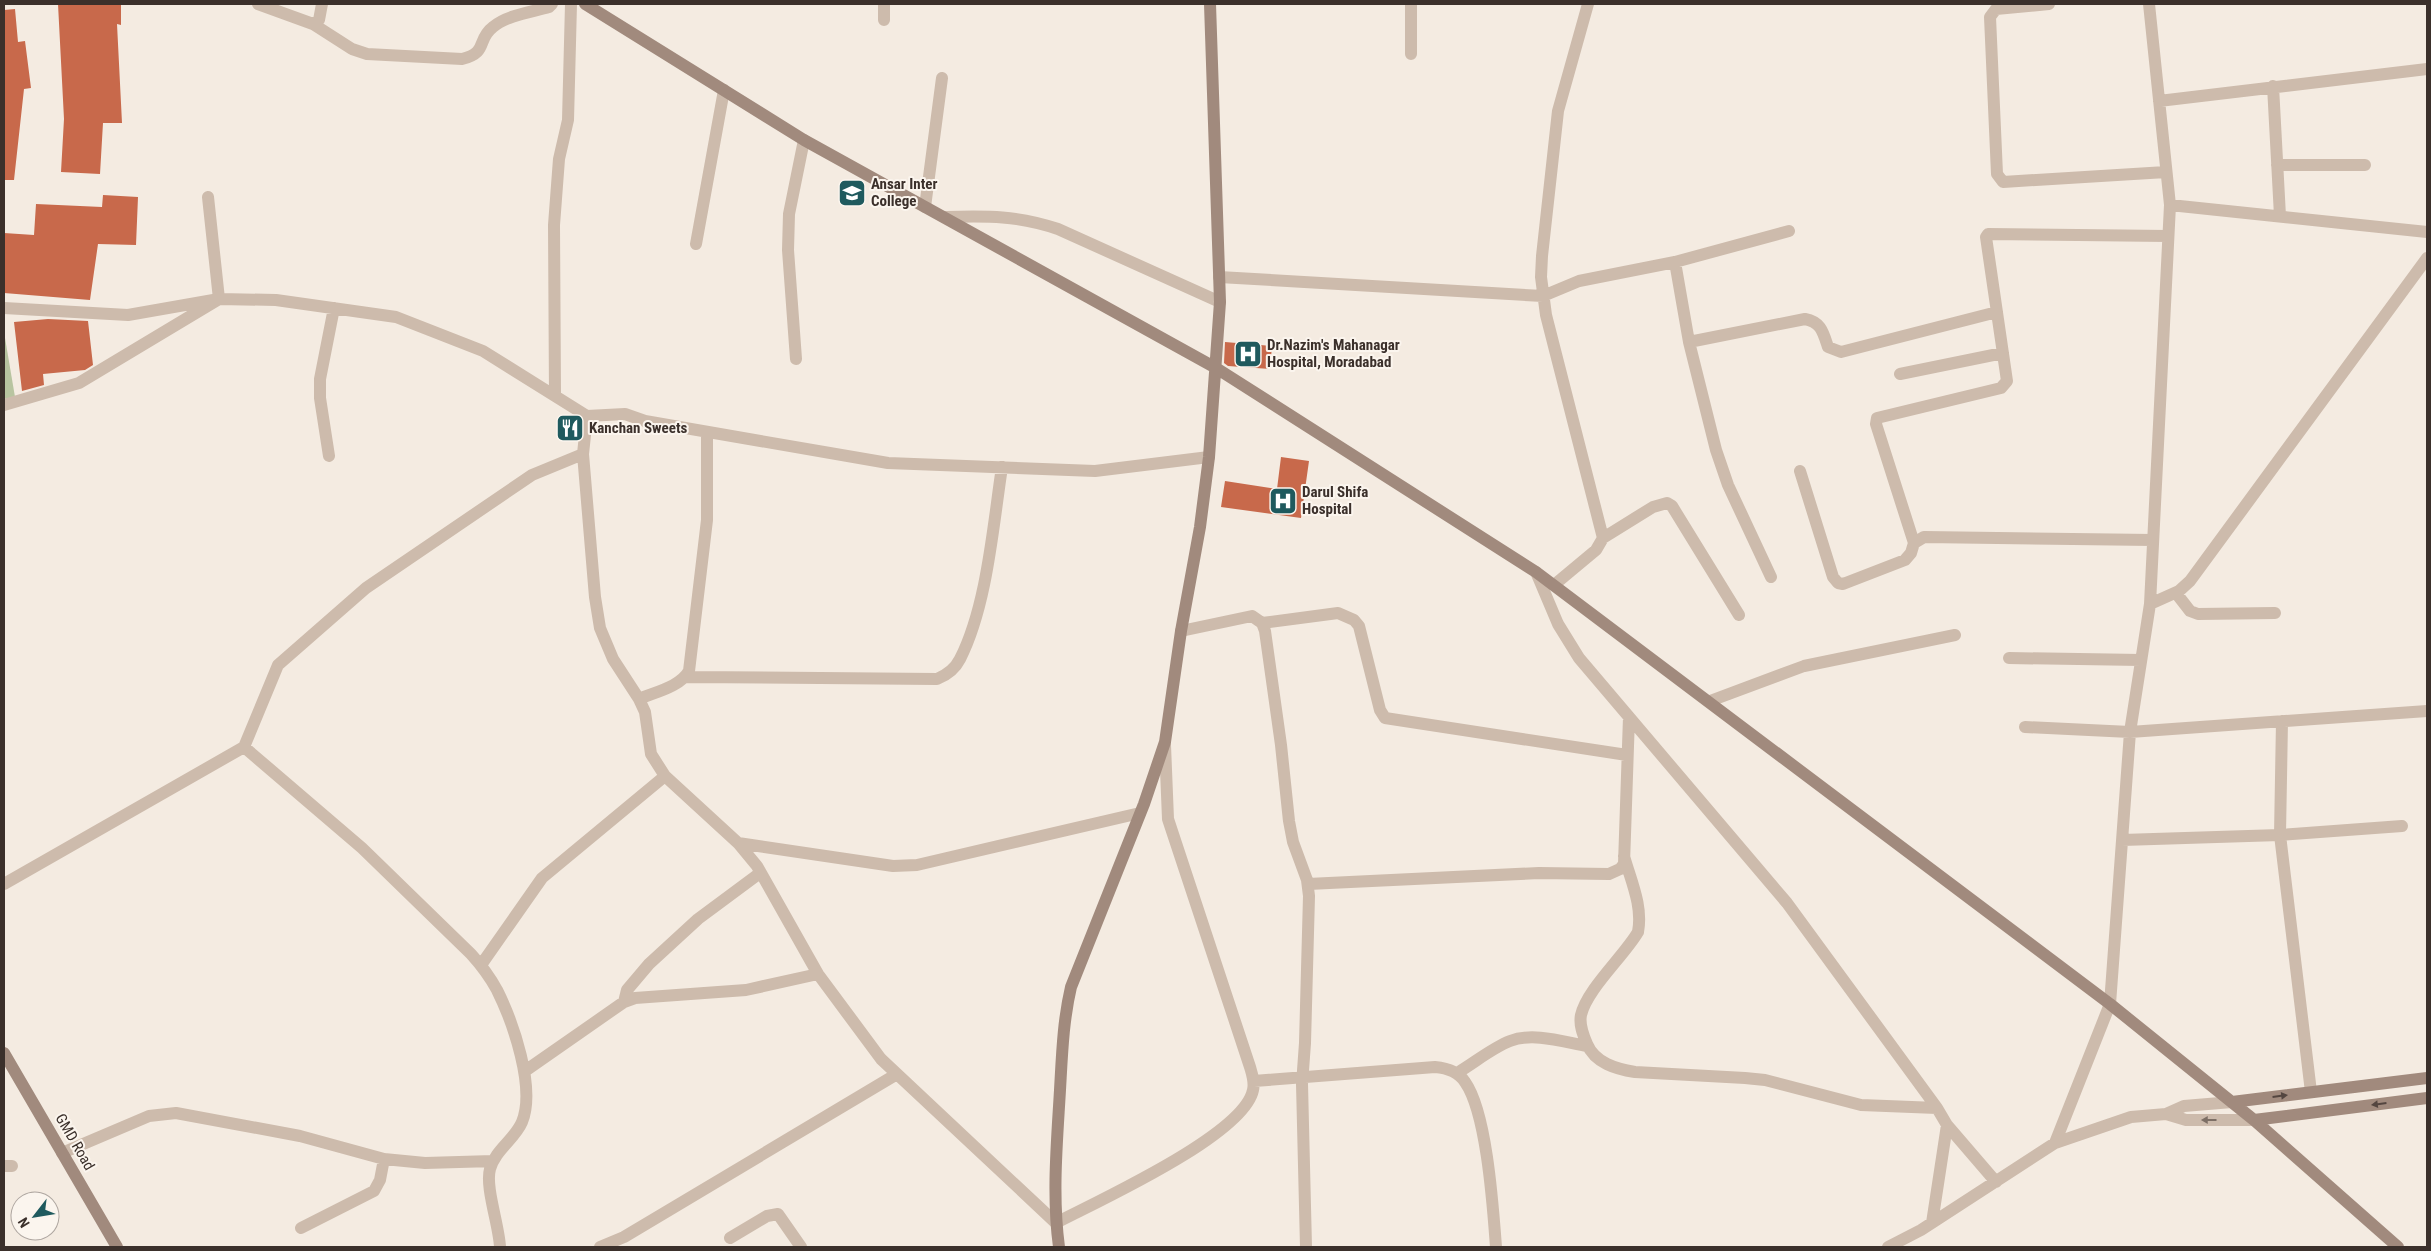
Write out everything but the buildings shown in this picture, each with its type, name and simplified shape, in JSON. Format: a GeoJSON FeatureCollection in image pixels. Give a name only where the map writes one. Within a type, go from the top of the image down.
{"type":"FeatureCollection","features":[{"type":"Feature","properties":{"kind":"main road"},"geometry":{"type":"LineString","coordinates":[[585,4],[804,140],[1216,368],[1536,572],[1710,701],[2110,1004],[2254,1120],[2398,1247]]}},
{"type":"Feature","properties":{"kind":"main road"},"geometry":{"type":"LineString","coordinates":[[1059,1247],[1056,1223],[1057,1141],[1065,1011],[1071,987],[1140,813],[1165,742],[1181,630],[1200,527],[1209,457],[1220,302],[1210,4]]}},
{"type":"Feature","properties":{"kind":"main road","name":"GMD Road"},"geometry":{"type":"LineString","coordinates":[[4,1053],[117,1247]]}},
{"type":"Feature","properties":{"kind":"main road"},"geometry":{"type":"LineString","coordinates":[[2232,1102],[2427,1078]]}},
{"type":"Feature","properties":{"kind":"main road"},"geometry":{"type":"LineString","coordinates":[[2254,1120],[2427,1098]]}},
{"type":"Feature","properties":{"kind":"street"},"geometry":{"type":"LineString","coordinates":[[258,4],[313,24],[355,51],[367,54],[462,59],[474,56],[481,49],[485,37],[497,24],[549,7],[552,4]]}},
{"type":"Feature","properties":{"kind":"street"},"geometry":{"type":"LineString","coordinates":[[313,24],[319,20],[322,4]]}},
{"type":"Feature","properties":{"kind":"street"},"geometry":{"type":"LineString","coordinates":[[555,396],[554,225],[560,159],[568,120],[571,4]]}},
{"type":"Feature","properties":{"kind":"street"},"geometry":{"type":"LineString","coordinates":[[884,4],[884,20]]}},
{"type":"Feature","properties":{"kind":"street"},"geometry":{"type":"LineString","coordinates":[[1411,54],[1412,4]]}},
{"type":"Feature","properties":{"kind":"street"},"geometry":{"type":"LineString","coordinates":[[1588,4],[1558,111],[1542,256],[1543,296],[1546,315],[1603,538]]}},
{"type":"Feature","properties":{"kind":"street"},"geometry":{"type":"LineString","coordinates":[[2050,4],[1996,10],[1990,17],[1997,174],[1999,179],[2003,182],[2166,172]]}},
{"type":"Feature","properties":{"kind":"street"},"geometry":{"type":"LineString","coordinates":[[2055,1143],[2110,1004],[2130,732],[2150,604],[2170,205],[2149,4]]}},
{"type":"Feature","properties":{"kind":"street"},"geometry":{"type":"LineString","coordinates":[[2159,101],[2427,69]]}},
{"type":"Feature","properties":{"kind":"street"},"geometry":{"type":"LineString","coordinates":[[925,207],[942,78]]}},
{"type":"Feature","properties":{"kind":"street"},"geometry":{"type":"LineString","coordinates":[[2273,86],[2280,216]]}},
{"type":"Feature","properties":{"kind":"street"},"geometry":{"type":"LineString","coordinates":[[696,244],[724,90]]}},
{"type":"Feature","properties":{"kind":"street"},"geometry":{"type":"LineString","coordinates":[[796,359],[788,232],[793,188],[804,140]]}},
{"type":"Feature","properties":{"kind":"street"},"geometry":{"type":"LineString","coordinates":[[2277,165],[2365,165]]}},
{"type":"Feature","properties":{"kind":"street"},"geometry":{"type":"LineString","coordinates":[[208,197],[219,299]]}},
{"type":"Feature","properties":{"kind":"street"},"geometry":{"type":"LineString","coordinates":[[2170,205],[2427,232]]}},
{"type":"Feature","properties":{"kind":"street"},"geometry":{"type":"LineString","coordinates":[[944,217],[1002,216],[1033,220],[1058,229],[1220,302]]}},
{"type":"Feature","properties":{"kind":"street"},"geometry":{"type":"LineString","coordinates":[[1219,277],[1543,296],[1579,281],[1675,262],[1789,231]]}},
{"type":"Feature","properties":{"kind":"street"},"geometry":{"type":"LineString","coordinates":[[1800,471],[1833,577],[1838,583],[1847,582],[1905,560],[1911,553],[1914,543],[1876,424],[1877,418],[2001,388],[2007,381],[1986,237],[1988,234],[2168,236]]}},
{"type":"Feature","properties":{"kind":"street"},"geometry":{"type":"LineString","coordinates":[[2150,604],[2176,592],[2190,581],[2427,258]]}},
{"type":"Feature","properties":{"kind":"street"},"geometry":{"type":"LineString","coordinates":[[1675,262],[1689,342],[1716,450],[1728,485],[1771,577]]}},
{"type":"Feature","properties":{"kind":"street"},"geometry":{"type":"LineString","coordinates":[[4,404],[79,383],[219,299]]}},
{"type":"Feature","properties":{"kind":"street"},"geometry":{"type":"LineString","coordinates":[[4,308],[128,315],[219,299],[276,300],[396,317],[483,351],[586,416],[625,414],[645,422],[888,463],[1095,471],[1209,457]]}},
{"type":"Feature","properties":{"kind":"street"},"geometry":{"type":"LineString","coordinates":[[329,456],[320,398],[320,379],[334,308]]}},
{"type":"Feature","properties":{"kind":"street"},"geometry":{"type":"LineString","coordinates":[[1689,342],[1805,319],[1817,322],[1828,347],[1841,352],[1997,312]]}},
{"type":"Feature","properties":{"kind":"street"},"geometry":{"type":"LineString","coordinates":[[1900,374],[2003,353]]}},
{"type":"Feature","properties":{"kind":"street"},"geometry":{"type":"LineString","coordinates":[[586,416],[583,454],[595,597],[600,628],[613,659],[639,699],[645,712],[651,754],[665,776],[738,843],[760,873],[818,974],[881,1059],[1056,1223],[1189,1151],[1226,1127],[1244,1107],[1253,1091],[1254,1081],[1168,819],[1165,742]]}},
{"type":"Feature","properties":{"kind":"street"},"geometry":{"type":"LineString","coordinates":[[639,699],[678,683],[686,677],[691,662],[707,520],[707,432]]}},
{"type":"Feature","properties":{"kind":"street"},"geometry":{"type":"LineString","coordinates":[[4,884],[244,748],[278,665],[366,588],[532,475],[583,454]]}},
{"type":"Feature","properties":{"kind":"street"},"geometry":{"type":"LineString","coordinates":[[686,677],[937,679],[946,675],[960,659],[978,609],[985,580],[1002,467]]}},
{"type":"Feature","properties":{"kind":"street"},"geometry":{"type":"LineString","coordinates":[[1554,585],[1596,550],[1603,538],[1653,507],[1667,503],[1672,506],[1739,616]]}},
{"type":"Feature","properties":{"kind":"street"},"geometry":{"type":"LineString","coordinates":[[1914,543],[1924,537],[2153,540]]}},
{"type":"Feature","properties":{"kind":"street"},"geometry":{"type":"LineString","coordinates":[[1536,572],[1558,624],[1579,658],[1787,903],[1948,1125],[1996,1182]]}},
{"type":"Feature","properties":{"kind":"street"},"geometry":{"type":"LineString","coordinates":[[2176,592],[2190,612],[2198,614],[2275,614]]}},
{"type":"Feature","properties":{"kind":"street"},"geometry":{"type":"LineString","coordinates":[[1181,630],[1252,616],[1262,623],[1338,613],[1354,620],[1359,626],[1380,710],[1385,718],[1627,755]]}},
{"type":"Feature","properties":{"kind":"street"},"geometry":{"type":"LineString","coordinates":[[1262,623],[1281,745],[1289,821],[1293,842],[1308,884],[1305,1043],[1302,1078],[1306,1247]]}},
{"type":"Feature","properties":{"kind":"street"},"geometry":{"type":"LineString","coordinates":[[1710,701],[1804,666],[1954,635]]}},
{"type":"Feature","properties":{"kind":"street"},"geometry":{"type":"LineString","coordinates":[[2010,658],[2141,660]]}},
{"type":"Feature","properties":{"kind":"street"},"geometry":{"type":"LineString","coordinates":[[2025,727],[2130,732],[2427,711]]}},
{"type":"Feature","properties":{"kind":"street"},"geometry":{"type":"LineString","coordinates":[[1308,884],[1539,873],[1609,874],[1620,869],[1624,864],[1629,717]]}},
{"type":"Feature","properties":{"kind":"street"},"geometry":{"type":"LineString","coordinates":[[2282,721],[2280,835],[2311,1092]]}},
{"type":"Feature","properties":{"kind":"street"},"geometry":{"type":"LineString","coordinates":[[244,748],[362,848],[480,965],[497,991],[525,1071],[525,1115],[521,1125],[493,1161],[488,1178],[500,1247]]}},
{"type":"Feature","properties":{"kind":"street"},"geometry":{"type":"LineString","coordinates":[[480,965],[542,878],[665,776]]}},
{"type":"Feature","properties":{"kind":"street"},"geometry":{"type":"LineString","coordinates":[[738,843],[893,866],[917,865],[1140,813]]}},
{"type":"Feature","properties":{"kind":"street"},"geometry":{"type":"LineString","coordinates":[[2122,840],[2280,835],[2402,826]]}},
{"type":"Feature","properties":{"kind":"street"},"geometry":{"type":"LineString","coordinates":[[1624,856],[1638,904],[1640,921],[1638,932],[1591,994],[1581,1015],[1582,1032],[1588,1046],[1603,1062],[1615,1069],[1635,1072],[1765,1080],[1861,1104],[1937,1108]]}},
{"type":"Feature","properties":{"kind":"street"},"geometry":{"type":"LineString","coordinates":[[624,1002],[627,990],[649,964],[698,919],[760,873]]}},
{"type":"Feature","properties":{"kind":"street"},"geometry":{"type":"LineString","coordinates":[[525,1071],[624,1002],[635,998],[746,990],[818,974]]}},
{"type":"Feature","properties":{"kind":"street"},"geometry":{"type":"LineString","coordinates":[[1457,1073],[1510,1041],[1520,1038],[1532,1037],[1588,1046]]}},
{"type":"Feature","properties":{"kind":"street"},"geometry":{"type":"LineString","coordinates":[[1254,1081],[1435,1067],[1446,1068],[1457,1073],[1465,1082],[1472,1097],[1484,1139],[1496,1247]]}},
{"type":"Feature","properties":{"kind":"street"},"geometry":{"type":"LineString","coordinates":[[600,1247],[624,1237],[897,1074]]}},
{"type":"Feature","properties":{"kind":"street"},"geometry":{"type":"LineString","coordinates":[[1888,1247],[1932,1223],[2055,1143],[2131,1117],[2166,1114],[2184,1106],[2232,1102]]}},
{"type":"Feature","properties":{"kind":"street"},"geometry":{"type":"LineString","coordinates":[[62,1153],[149,1116],[176,1113],[300,1136],[384,1159],[425,1162],[493,1161]]}},
{"type":"Feature","properties":{"kind":"street"},"geometry":{"type":"LineString","coordinates":[[2166,1114],[2186,1120],[2254,1120]]}},
{"type":"Feature","properties":{"kind":"street"},"geometry":{"type":"LineString","coordinates":[[1932,1223],[1948,1125]]}},
{"type":"Feature","properties":{"kind":"street"},"geometry":{"type":"LineString","coordinates":[[301,1228],[374,1191],[380,1180],[384,1159]]}},
{"type":"Feature","properties":{"kind":"street"},"geometry":{"type":"LineString","coordinates":[[730,1238],[768,1216],[778,1214],[801,1247]]}},
{"type":"Feature","properties":{"kind":"green space"},"geometry":{"type":"Polygon","coordinates":[[[4,332],[15,397],[4,399],[4,332]]]}},
{"type":"Feature","properties":{"kind":"place","name":"Ansar Inter College"},"geometry":{"type":"Point","coordinates":[852,193]}},
{"type":"Feature","properties":{"kind":"place","name":"Dr.Nazim's Mahanagar Hospital, Moradabad"},"geometry":{"type":"Point","coordinates":[1248,354]}},
{"type":"Feature","properties":{"kind":"place","name":"Kanchan Sweets"},"geometry":{"type":"Point","coordinates":[570,428]}},
{"type":"Feature","properties":{"kind":"place","name":"Darul Shifa Hospital"},"geometry":{"type":"Point","coordinates":[1283,501]}}]}
